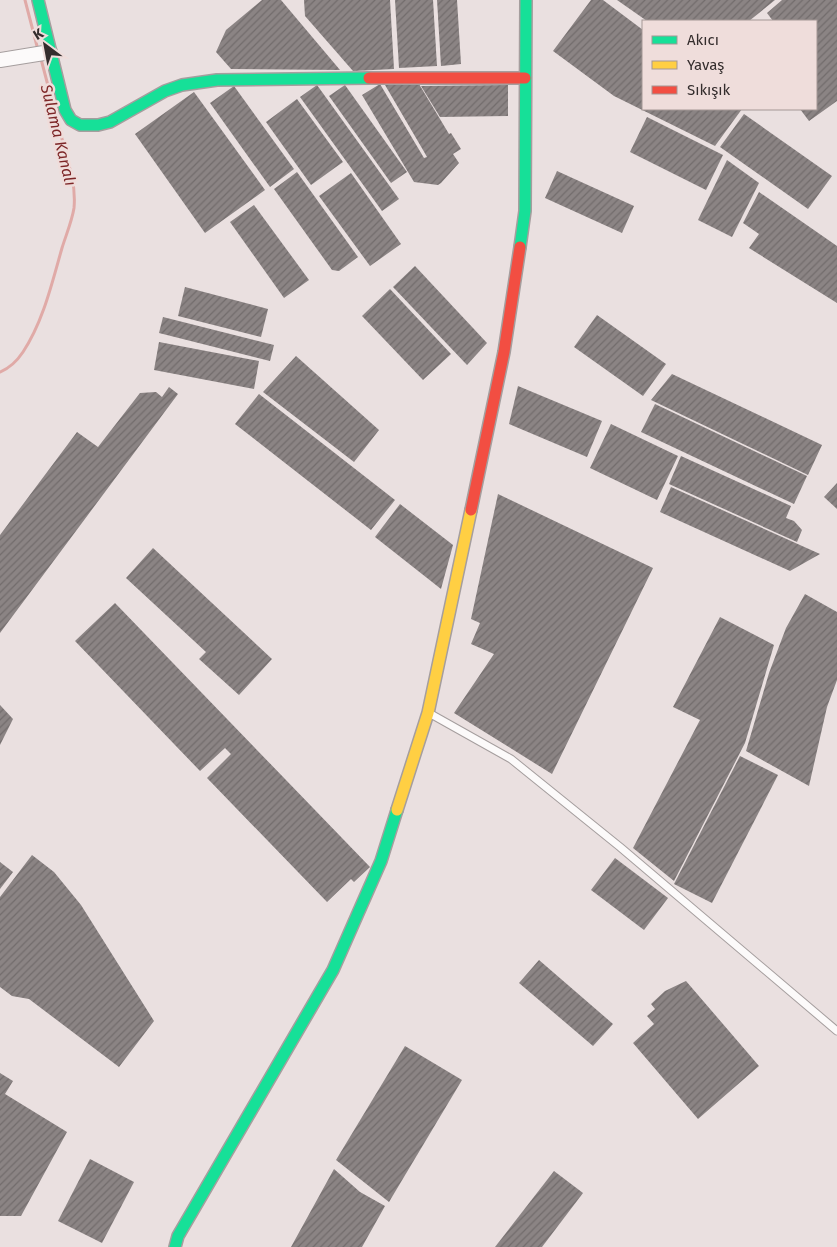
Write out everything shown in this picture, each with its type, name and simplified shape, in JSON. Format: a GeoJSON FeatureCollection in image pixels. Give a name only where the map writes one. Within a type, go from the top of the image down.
{"type":"FeatureCollection","features":[{"type":"Feature","properties":{"kind":"street"},"geometry":{"type":"LineString","coordinates":[[38,0],[65,110],[71,120],[80,125],[98,125],[110,122],[165,91],[182,85],[217,80],[524,78]]}},
{"type":"Feature","properties":{"kind":"street"},"geometry":{"type":"LineString","coordinates":[[175,1247],[178,1236],[333,970],[380,861],[428,713],[504,352],[525,211],[524,78],[526,0]]}},
{"type":"Feature","properties":{"kind":"street"},"geometry":{"type":"LineString","coordinates":[[0,60],[50,52]]}},
{"type":"Feature","properties":{"kind":"lane"},"geometry":{"type":"LineString","coordinates":[[428,713],[511,759],[620,847],[837,1032]]}},
{"type":"Feature","properties":{"kind":"building"},"geometry":{"type":"Polygon","coordinates":[[[262,0],[281,0],[340,70],[231,69],[216,52],[226,30],[262,0]]]}},
{"type":"Feature","properties":{"kind":"building"},"geometry":{"type":"Polygon","coordinates":[[[304,0],[390,0],[394,69],[353,71],[305,16],[304,0]]]}},
{"type":"Feature","properties":{"kind":"building"},"geometry":{"type":"Polygon","coordinates":[[[395,0],[433,0],[437,66],[399,68],[395,0]]]}},
{"type":"Feature","properties":{"kind":"building"},"geometry":{"type":"Polygon","coordinates":[[[437,0],[457,0],[461,64],[441,66],[437,0]]]}},
{"type":"Feature","properties":{"kind":"building"},"geometry":{"type":"Polygon","coordinates":[[[591,0],[603,0],[642,29],[642,110],[614,96],[553,51],[591,0]]]}},
{"type":"Feature","properties":{"kind":"building"},"geometry":{"type":"Polygon","coordinates":[[[617,0],[775,0],[750,20],[646,20],[617,0]]]}},
{"type":"Feature","properties":{"kind":"building"},"geometry":{"type":"Polygon","coordinates":[[[782,0],[837,0],[837,101],[809,121],[801,110],[817,110],[817,20],[772,20],[767,13],[782,0]]]}},
{"type":"Feature","properties":{"kind":"building"},"geometry":{"type":"Polygon","coordinates":[[[380,84],[424,158],[427,157],[385,85],[419,84],[449,134],[451,133],[461,149],[453,154],[459,163],[438,185],[414,182],[362,95],[380,84]]]}},
{"type":"Feature","properties":{"kind":"building"},"geometry":{"type":"Polygon","coordinates":[[[317,85],[399,199],[382,211],[300,97],[317,85]]]}},
{"type":"Feature","properties":{"kind":"building"},"geometry":{"type":"Polygon","coordinates":[[[345,85],[407,172],[391,183],[329,96],[345,85]]]}},
{"type":"Feature","properties":{"kind":"building"},"geometry":{"type":"Polygon","coordinates":[[[508,85],[508,116],[440,117],[421,86],[508,85]]]}},
{"type":"Feature","properties":{"kind":"building"},"geometry":{"type":"Polygon","coordinates":[[[234,86],[294,169],[270,187],[210,103],[234,86]]]}},
{"type":"Feature","properties":{"kind":"building"},"geometry":{"type":"Polygon","coordinates":[[[194,92],[265,190],[205,233],[135,134],[194,92]]]}},
{"type":"Feature","properties":{"kind":"building"},"geometry":{"type":"Polygon","coordinates":[[[297,99],[343,162],[311,185],[266,122],[297,99]]]}},
{"type":"Feature","properties":{"kind":"building"},"geometry":{"type":"Polygon","coordinates":[[[642,110],[741,110],[715,146],[642,110]]]}},
{"type":"Feature","properties":{"kind":"building"},"geometry":{"type":"Polygon","coordinates":[[[744,114],[832,176],[808,209],[720,147],[744,114]]]}},
{"type":"Feature","properties":{"kind":"building"},"geometry":{"type":"Polygon","coordinates":[[[647,117],[723,155],[706,190],[630,152],[647,117]]]}},
{"type":"Feature","properties":{"kind":"building"},"geometry":{"type":"Polygon","coordinates":[[[727,160],[759,183],[732,237],[698,220],[727,160]]]}},
{"type":"Feature","properties":{"kind":"building"},"geometry":{"type":"Polygon","coordinates":[[[557,171],[634,206],[622,233],[545,198],[557,171]]]}},
{"type":"Feature","properties":{"kind":"building"},"geometry":{"type":"Polygon","coordinates":[[[297,172],[358,257],[339,271],[332,270],[274,189],[297,172]]]}},
{"type":"Feature","properties":{"kind":"building"},"geometry":{"type":"Polygon","coordinates":[[[351,173],[401,244],[370,266],[319,196],[351,173]]]}},
{"type":"Feature","properties":{"kind":"building"},"geometry":{"type":"Polygon","coordinates":[[[759,192],[837,246],[837,303],[749,248],[759,234],[743,223],[759,192]]]}},
{"type":"Feature","properties":{"kind":"building"},"geometry":{"type":"Polygon","coordinates":[[[254,205],[309,280],[284,298],[230,222],[254,205]]]}},
{"type":"Feature","properties":{"kind":"building"},"geometry":{"type":"Polygon","coordinates":[[[415,266],[487,343],[467,365],[393,287],[415,266]]]}},
{"type":"Feature","properties":{"kind":"building"},"geometry":{"type":"Polygon","coordinates":[[[185,287],[268,309],[261,337],[178,316],[185,287]]]}},
{"type":"Feature","properties":{"kind":"building"},"geometry":{"type":"Polygon","coordinates":[[[390,289],[451,354],[423,380],[362,316],[390,289]]]}},
{"type":"Feature","properties":{"kind":"building"},"geometry":{"type":"Polygon","coordinates":[[[597,315],[666,364],[643,396],[574,347],[597,315]]]}},
{"type":"Feature","properties":{"kind":"building"},"geometry":{"type":"Polygon","coordinates":[[[163,317],[274,345],[270,361],[159,333],[163,317]]]}},
{"type":"Feature","properties":{"kind":"building"},"geometry":{"type":"Polygon","coordinates":[[[159,342],[259,361],[254,389],[154,370],[159,342]]]}},
{"type":"Feature","properties":{"kind":"building"},"geometry":{"type":"Polygon","coordinates":[[[296,356],[379,430],[354,462],[263,392],[296,356]]]}},
{"type":"Feature","properties":{"kind":"building"},"geometry":{"type":"Polygon","coordinates":[[[672,374],[822,445],[808,475],[651,400],[672,374]]]}},
{"type":"Feature","properties":{"kind":"building"},"geometry":{"type":"Polygon","coordinates":[[[518,386],[602,421],[587,457],[509,424],[518,386]]]}},
{"type":"Feature","properties":{"kind":"building"},"geometry":{"type":"Polygon","coordinates":[[[169,387],[178,394],[0,633],[0,535],[77,432],[98,447],[140,393],[156,392],[162,397],[169,387]]]}},
{"type":"Feature","properties":{"kind":"building"},"geometry":{"type":"Polygon","coordinates":[[[259,394],[395,500],[371,530],[235,424],[259,394]]]}},
{"type":"Feature","properties":{"kind":"building"},"geometry":{"type":"Polygon","coordinates":[[[655,404],[807,476],[794,504],[641,432],[655,404]]]}},
{"type":"Feature","properties":{"kind":"building"},"geometry":{"type":"Polygon","coordinates":[[[611,424],[678,456],[657,500],[590,468],[611,424]]]}},
{"type":"Feature","properties":{"kind":"building"},"geometry":{"type":"Polygon","coordinates":[[[681,456],[791,506],[786,518],[794,521],[802,530],[797,542],[669,484],[681,456]]]}},
{"type":"Feature","properties":{"kind":"building"},"geometry":{"type":"Polygon","coordinates":[[[837,483],[837,509],[824,497],[837,483]]]}},
{"type":"Feature","properties":{"kind":"building"},"geometry":{"type":"Polygon","coordinates":[[[671,487],[820,554],[790,571],[660,512],[671,487]]]}},
{"type":"Feature","properties":{"kind":"building"},"geometry":{"type":"Polygon","coordinates":[[[498,494],[653,568],[552,774],[454,713],[494,654],[471,644],[480,623],[471,619],[498,494]]]}},
{"type":"Feature","properties":{"kind":"building"},"geometry":{"type":"Polygon","coordinates":[[[400,504],[453,545],[441,589],[375,537],[400,504]]]}},
{"type":"Feature","properties":{"kind":"building"},"geometry":{"type":"Polygon","coordinates":[[[153,548],[272,659],[239,695],[199,659],[206,652],[126,578],[153,548]]]}},
{"type":"Feature","properties":{"kind":"building"},"geometry":{"type":"Polygon","coordinates":[[[805,594],[837,612],[837,680],[827,707],[809,786],[746,751],[769,673],[786,628],[805,594]]]}},
{"type":"Feature","properties":{"kind":"building"},"geometry":{"type":"Polygon","coordinates":[[[115,603],[370,867],[354,882],[351,879],[327,902],[207,778],[231,754],[225,748],[200,771],[75,641],[115,603]]]}},
{"type":"Feature","properties":{"kind":"building"},"geometry":{"type":"Polygon","coordinates":[[[720,617],[774,645],[745,743],[674,881],[633,848],[700,720],[673,707],[720,617]]]}},
{"type":"Feature","properties":{"kind":"building"},"geometry":{"type":"Polygon","coordinates":[[[0,705],[13,719],[0,745],[0,705]]]}},
{"type":"Feature","properties":{"kind":"building"},"geometry":{"type":"Polygon","coordinates":[[[740,756],[778,775],[712,903],[674,884],[740,756]]]}},
{"type":"Feature","properties":{"kind":"building"},"geometry":{"type":"Polygon","coordinates":[[[32,855],[54,872],[81,905],[154,1021],[119,1067],[29,999],[12,996],[0,987],[0,897],[32,855]]]}},
{"type":"Feature","properties":{"kind":"building"},"geometry":{"type":"Polygon","coordinates":[[[615,858],[668,898],[644,930],[591,890],[615,858]]]}},
{"type":"Feature","properties":{"kind":"building"},"geometry":{"type":"Polygon","coordinates":[[[0,862],[13,872],[0,889],[0,862]]]}},
{"type":"Feature","properties":{"kind":"building"},"geometry":{"type":"Polygon","coordinates":[[[539,960],[613,1024],[593,1046],[519,983],[539,960]]]}},
{"type":"Feature","properties":{"kind":"building"},"geometry":{"type":"Polygon","coordinates":[[[686,981],[759,1066],[698,1119],[633,1043],[654,1024],[647,1016],[655,1009],[651,1004],[665,991],[686,981]]]}},
{"type":"Feature","properties":{"kind":"building"},"geometry":{"type":"Polygon","coordinates":[[[405,1046],[462,1080],[389,1202],[336,1160],[405,1046]]]}},
{"type":"Feature","properties":{"kind":"building"},"geometry":{"type":"Polygon","coordinates":[[[0,1073],[13,1081],[5,1094],[67,1132],[21,1216],[0,1216],[0,1073]]]}},
{"type":"Feature","properties":{"kind":"building"},"geometry":{"type":"Polygon","coordinates":[[[90,1159],[134,1182],[102,1243],[58,1221],[90,1159]]]}},
{"type":"Feature","properties":{"kind":"building"},"geometry":{"type":"Polygon","coordinates":[[[334,1169],[360,1192],[385,1206],[362,1247],[291,1247],[334,1169]]]}},
{"type":"Feature","properties":{"kind":"building"},"geometry":{"type":"Polygon","coordinates":[[[554,1171],[583,1193],[542,1247],[495,1247],[554,1171]]]}},
{"type":"Feature","properties":{"kind":"waterway","name":"Sulama Kanalı"},"geometry":{"type":"LineString","coordinates":[[25,0],[38,50]]}},
{"type":"Feature","properties":{"kind":"waterway","name":"Sulama Kanalı"},"geometry":{"type":"LineString","coordinates":[[0,372],[10,366],[23,352],[36,328],[51,288],[74,208],[72,177],[41,59]]}},
{"type":"Feature","properties":{"kind":"traffic: fast"},"geometry":{"type":"LineString","coordinates":[[38,0],[65,110],[71,120],[80,125],[98,125],[110,122],[165,91],[182,85],[217,80],[369,78]]}},
{"type":"Feature","properties":{"kind":"traffic: fast"},"geometry":{"type":"LineString","coordinates":[[520,247],[525,211],[526,0]]}},
{"type":"Feature","properties":{"kind":"traffic: fast"},"geometry":{"type":"LineString","coordinates":[[175,1247],[178,1236],[333,970],[381,861],[397,810]]}},
{"type":"Feature","properties":{"kind":"traffic: slow"},"geometry":{"type":"LineString","coordinates":[[397,810],[428,713],[471,510]]}},
{"type":"Feature","properties":{"kind":"traffic: jam"},"geometry":{"type":"LineString","coordinates":[[369,78],[525,78]]}},
{"type":"Feature","properties":{"kind":"traffic: jam"},"geometry":{"type":"LineString","coordinates":[[471,510],[504,352],[520,247]]}}]}
